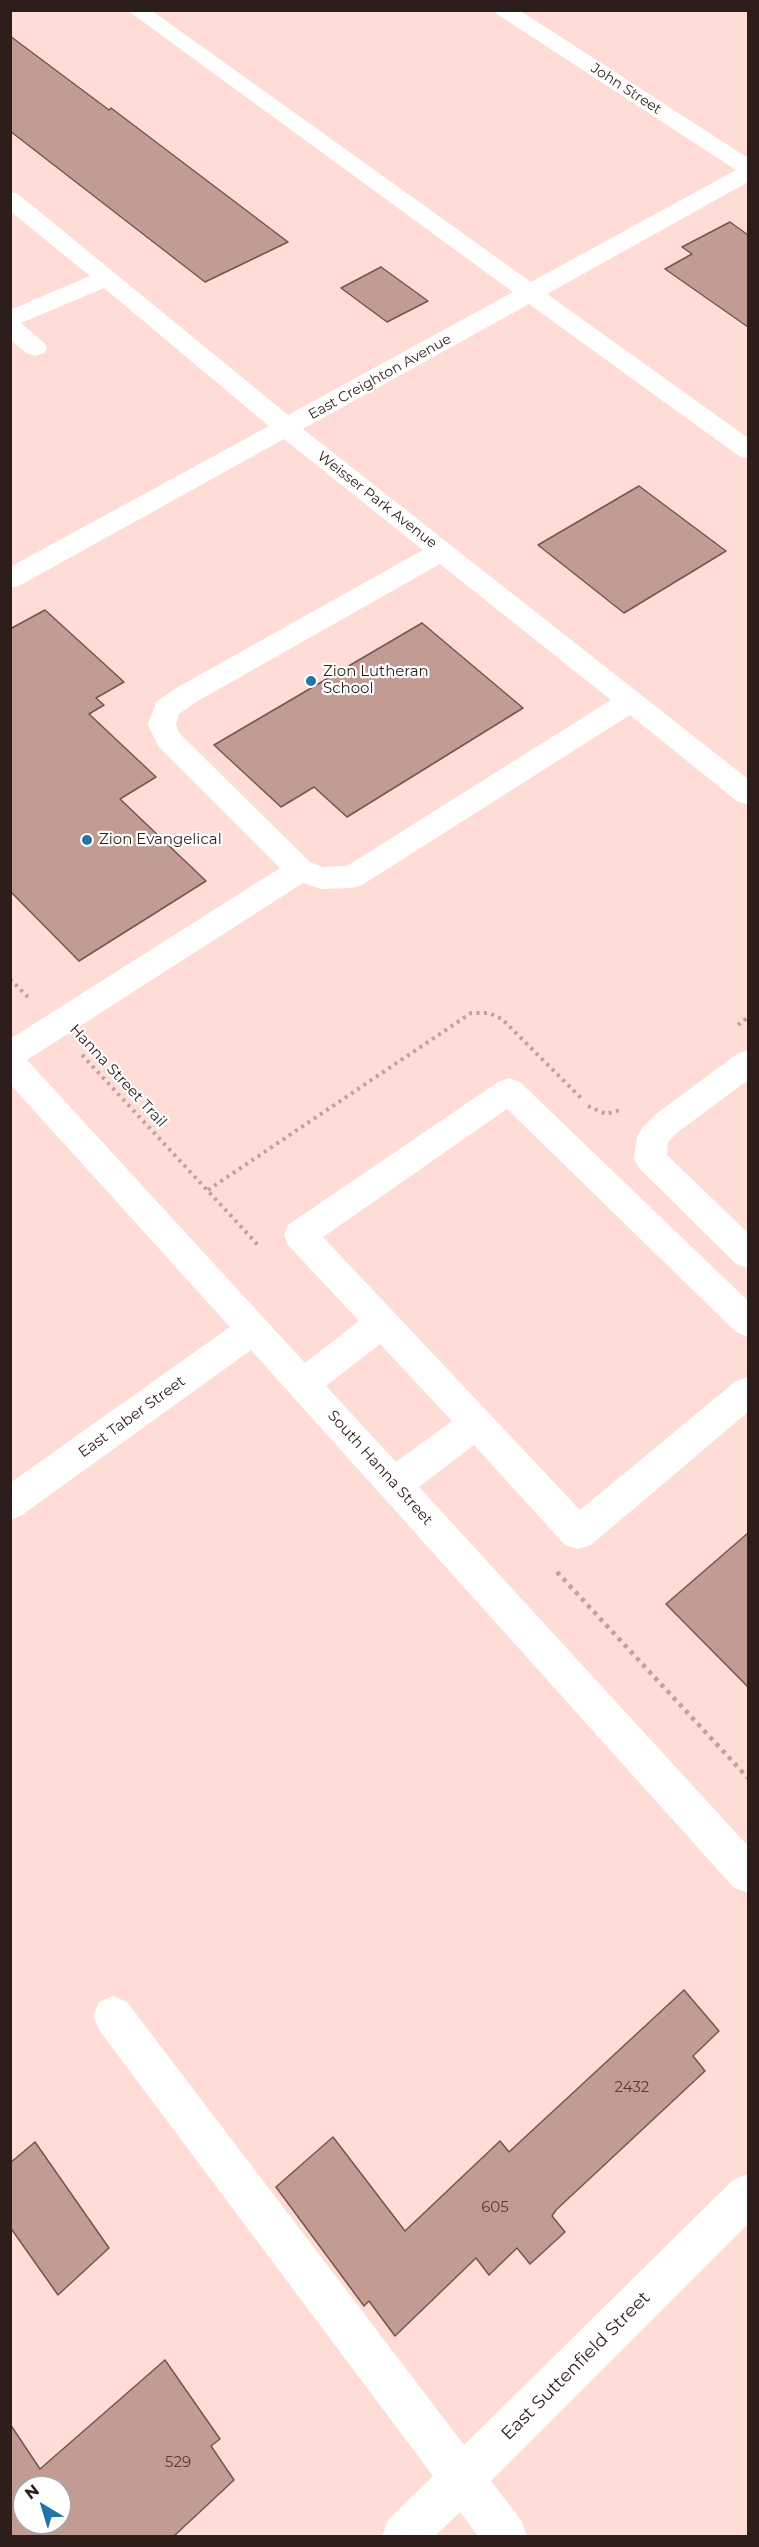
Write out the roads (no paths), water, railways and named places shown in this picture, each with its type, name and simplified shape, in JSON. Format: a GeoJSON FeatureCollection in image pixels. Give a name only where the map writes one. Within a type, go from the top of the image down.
{"type":"FeatureCollection","features":[{"type":"Feature","properties":{"kind":"street"},"geometry":{"type":"LineString","coordinates":[[136,10],[748,450]]}},
{"type":"Feature","properties":{"kind":"street","name":"John Street"},"geometry":{"type":"LineString","coordinates":[[504,10],[748,168]]}},
{"type":"Feature","properties":{"kind":"street","name":"East Creighton Avenue"},"geometry":{"type":"LineString","coordinates":[[10,579],[748,173]]}},
{"type":"Feature","properties":{"kind":"street","name":"Weisser Park Avenue"},"geometry":{"type":"LineString","coordinates":[[10,199],[286,428],[748,794]]}},
{"type":"Feature","properties":{"kind":"street"},"geometry":{"type":"LineString","coordinates":[[10,319],[106,278]]}},
{"type":"Feature","properties":{"kind":"street"},"geometry":{"type":"LineString","coordinates":[[10,326],[35,348]]}},
{"type":"Feature","properties":{"kind":"street"},"geometry":{"type":"LineString","coordinates":[[442,551],[186,695],[166,710],[162,725],[169,740],[300,870],[321,878],[352,877],[631,701]]}},
{"type":"Feature","properties":{"kind":"street"},"geometry":{"type":"LineString","coordinates":[[10,1055],[300,870]]}},
{"type":"Feature","properties":{"kind":"street","name":"South Hanna Street"},"geometry":{"type":"LineString","coordinates":[[10,1062],[748,1874]]}},
{"type":"Feature","properties":{"kind":"street"},"geometry":{"type":"LineString","coordinates":[[748,1063],[653,1137],[650,1159],[748,1254]]}},
{"type":"Feature","properties":{"kind":"street"},"geometry":{"type":"LineString","coordinates":[[748,1322],[509,1091],[300,1235],[578,1533],[748,1392]]}},
{"type":"Feature","properties":{"kind":"street"},"geometry":{"type":"LineString","coordinates":[[303,1384],[382,1323]]}},
{"type":"Feature","properties":{"kind":"street","name":"East Taber Street"},"geometry":{"type":"LineString","coordinates":[[10,1504],[254,1329]]}},
{"type":"Feature","properties":{"kind":"street"},"geometry":{"type":"LineString","coordinates":[[395,1484],[475,1424]]}},
{"type":"Feature","properties":{"kind":"street"},"geometry":{"type":"LineString","coordinates":[[112,2016],[505,2536]]}},
{"type":"Feature","properties":{"kind":"street","name":"East Suttenfield Street"},"geometry":{"type":"LineString","coordinates":[[404,2536],[748,2195]]}},
{"type":"Feature","properties":{"kind":"place","name":"Zion Lutheran School"},"geometry":{"type":"Point","coordinates":[311,681]}},
{"type":"Feature","properties":{"kind":"place","name":"Zion Evangelical"},"geometry":{"type":"Point","coordinates":[87,840]}}]}
